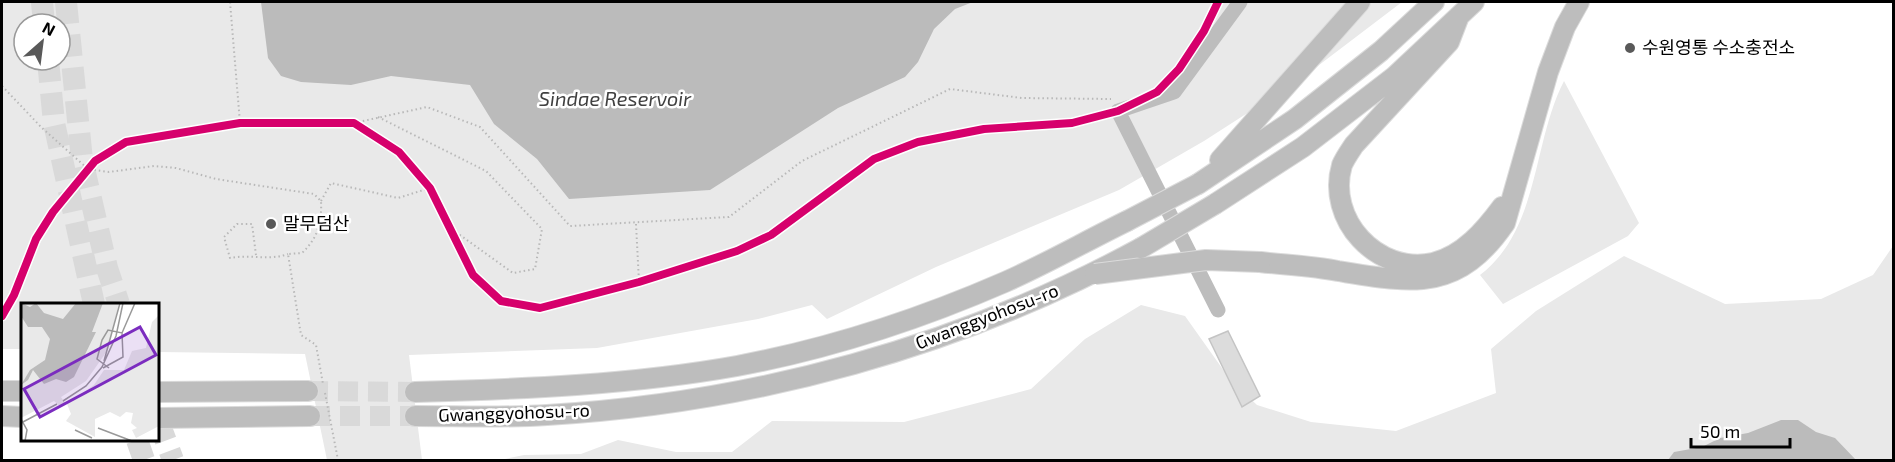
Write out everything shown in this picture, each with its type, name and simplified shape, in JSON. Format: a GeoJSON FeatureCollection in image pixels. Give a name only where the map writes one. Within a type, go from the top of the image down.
{"type":"FeatureCollection","features":[{"type":"Feature","properties":{"kind":"main road"},"geometry":{"type":"LineString","coordinates":[[1198,184],[1360,2]]}},
{"type":"Feature","properties":{"kind":"main road","name":"Gwanggyohosu-ro"},"geometry":{"type":"LineString","coordinates":[[416,393],[542,388],[737,366],[866,333],[944,306],[1006,282],[1198,184],[1295,119],[1381,51],[1434,2]]}},
{"type":"Feature","properties":{"kind":"main road","name":"Gwanggyohosu-ro"},"geometry":{"type":"LineString","coordinates":[[415,416],[546,415],[740,391],[874,360],[1014,309],[1095,273],[1141,248],[1215,204],[1312,140],[1394,77],[1474,2]]}},
{"type":"Feature","properties":{"kind":"main road"},"geometry":{"type":"LineString","coordinates":[[1095,273],[1206,261],[1260,262],[1405,282],[1446,274],[1475,259],[1491,244],[1506,223],[1548,72],[1565,27],[1579,2]]}},
{"type":"Feature","properties":{"kind":"main road"},"geometry":{"type":"LineString","coordinates":[[1459,16],[1449,42],[1354,145],[1343,163],[1339,185],[1343,210],[1353,232],[1370,249],[1390,259],[1412,265],[1434,263],[1471,244],[1513,192]]}},
{"type":"Feature","properties":{"kind":"main road"},"geometry":{"type":"LineString","coordinates":[[2,391],[21,392]]}},
{"type":"Feature","properties":{"kind":"main road"},"geometry":{"type":"LineString","coordinates":[[159,392],[308,391]]}},
{"type":"Feature","properties":{"kind":"main road"},"geometry":{"type":"LineString","coordinates":[[2,416],[21,417]]}},
{"type":"Feature","properties":{"kind":"main road"},"geometry":{"type":"LineString","coordinates":[[159,418],[310,416]]}},
{"type":"Feature","properties":{"kind":"street"},"geometry":{"type":"LineString","coordinates":[[1218,310],[1118,111],[1174,92],[1240,2]]}},
{"type":"Feature","properties":{"kind":"path"},"geometry":{"type":"LineString","coordinates":[[230,2],[240,123]]}},
{"type":"Feature","properties":{"kind":"path"},"geometry":{"type":"LineString","coordinates":[[2,86],[42,128],[88,169],[109,172],[154,166],[176,168],[216,179],[314,194],[321,201]]}},
{"type":"Feature","properties":{"kind":"path"},"geometry":{"type":"LineString","coordinates":[[354,123],[427,107],[480,127],[570,226],[636,224],[729,217],[802,160],[950,90],[1022,98],[1118,99]]}},
{"type":"Feature","properties":{"kind":"path"},"geometry":{"type":"LineString","coordinates":[[378,117],[486,171],[542,229],[535,269],[513,273],[453,230]]}},
{"type":"Feature","properties":{"kind":"path"},"geometry":{"type":"LineString","coordinates":[[256,255],[252,224],[237,224],[224,237],[230,258],[256,255],[273,259],[288,254],[302,253],[317,235],[322,216],[321,201],[332,183],[398,198],[430,188]]}},
{"type":"Feature","properties":{"kind":"path"},"geometry":{"type":"LineString","coordinates":[[636,224],[639,282]]}},
{"type":"Feature","properties":{"kind":"path"},"geometry":{"type":"LineString","coordinates":[[288,254],[301,335],[316,345],[338,460]]}},
{"type":"Feature","properties":{"kind":"shaded area"},"geometry":{"type":"Polygon","coordinates":[[[2,2],[1402,2],[1302,78],[1204,141],[1119,190],[936,267],[827,319],[812,305],[758,319],[597,348],[409,355],[422,460],[327,460],[305,354],[159,352],[159,303],[21,303],[21,349],[2,349],[2,2]]]}},
{"type":"Feature","properties":{"kind":"shaded area"},"geometry":{"type":"Polygon","coordinates":[[[1564,81],[1639,223],[1628,236],[1503,304],[1480,275],[1500,256],[1525,210],[1546,131],[1564,81]]]}},
{"type":"Feature","properties":{"kind":"shaded area"},"geometry":{"type":"Polygon","coordinates":[[[1893,246],[1893,460],[500,460],[524,455],[581,454],[618,440],[676,452],[732,452],[772,421],[904,422],[1031,389],[1085,339],[1141,305],[1185,316],[1229,378],[1257,405],[1311,422],[1396,431],[1496,393],[1491,349],[1536,311],[1624,256],[1725,304],[1821,299],[1873,275],[1893,246]]]}},
{"type":"Feature","properties":{"kind":"water","name":"Sindae Reservoir"},"geometry":{"type":"Polygon","coordinates":[[[261,2],[973,2],[955,9],[934,29],[918,62],[905,77],[838,108],[710,190],[569,199],[537,159],[494,124],[470,85],[391,76],[351,85],[301,82],[281,76],[268,58],[261,2]]]}},
{"type":"Feature","properties":{"kind":"water"},"geometry":{"type":"Polygon","coordinates":[[[1781,420],[1798,420],[1816,432],[1835,438],[1856,460],[1668,460],[1674,452],[1702,447],[1720,438],[1748,433],[1781,420]]]}},
{"type":"Feature","properties":{"kind":"building"},"geometry":{"type":"Polygon","coordinates":[[[1228,331],[1260,396],[1242,407],[1209,339],[1228,331]]]}},
{"type":"Feature","properties":{"kind":"tunnel"},"geometry":{"type":"LineString","coordinates":[[42,2],[43,12]]}},
{"type":"Feature","properties":{"kind":"tunnel"},"geometry":{"type":"LineString","coordinates":[[66,2],[82,160],[107,268],[119,303]]}},
{"type":"Feature","properties":{"kind":"tunnel"},"geometry":{"type":"LineString","coordinates":[[49,72],[54,123],[94,303]]}},
{"type":"Feature","properties":{"kind":"tunnel"},"geometry":{"type":"LineString","coordinates":[[308,391],[415,392]]}},
{"type":"Feature","properties":{"kind":"tunnel"},"geometry":{"type":"LineString","coordinates":[[310,416],[415,416]]}},
{"type":"Feature","properties":{"kind":"tunnel"},"geometry":{"type":"LineString","coordinates":[[159,423],[173,460]]}},
{"type":"Feature","properties":{"kind":"tunnel"},"geometry":{"type":"LineString","coordinates":[[137,441],[144,460]]}},
{"type":"Feature","properties":{"kind":"cycle path"},"geometry":{"type":"LineString","coordinates":[[2,316],[14,295],[36,239],[53,212],[95,161],[126,142],[240,123],[354,123],[399,152],[430,188],[473,275],[501,301],[540,308],[639,282],[737,251],[771,235],[874,159],[918,142],[984,129],[1072,123],[1118,111],[1157,92],[1179,69],[1204,31],[1218,2]]}},
{"type":"Feature","properties":{"kind":"place","name":"수원영통 수소충전소"},"geometry":{"type":"Point","coordinates":[1630,48]}},
{"type":"Feature","properties":{"kind":"place","name":"말무덤산"},"geometry":{"type":"Point","coordinates":[271,224]}}]}
